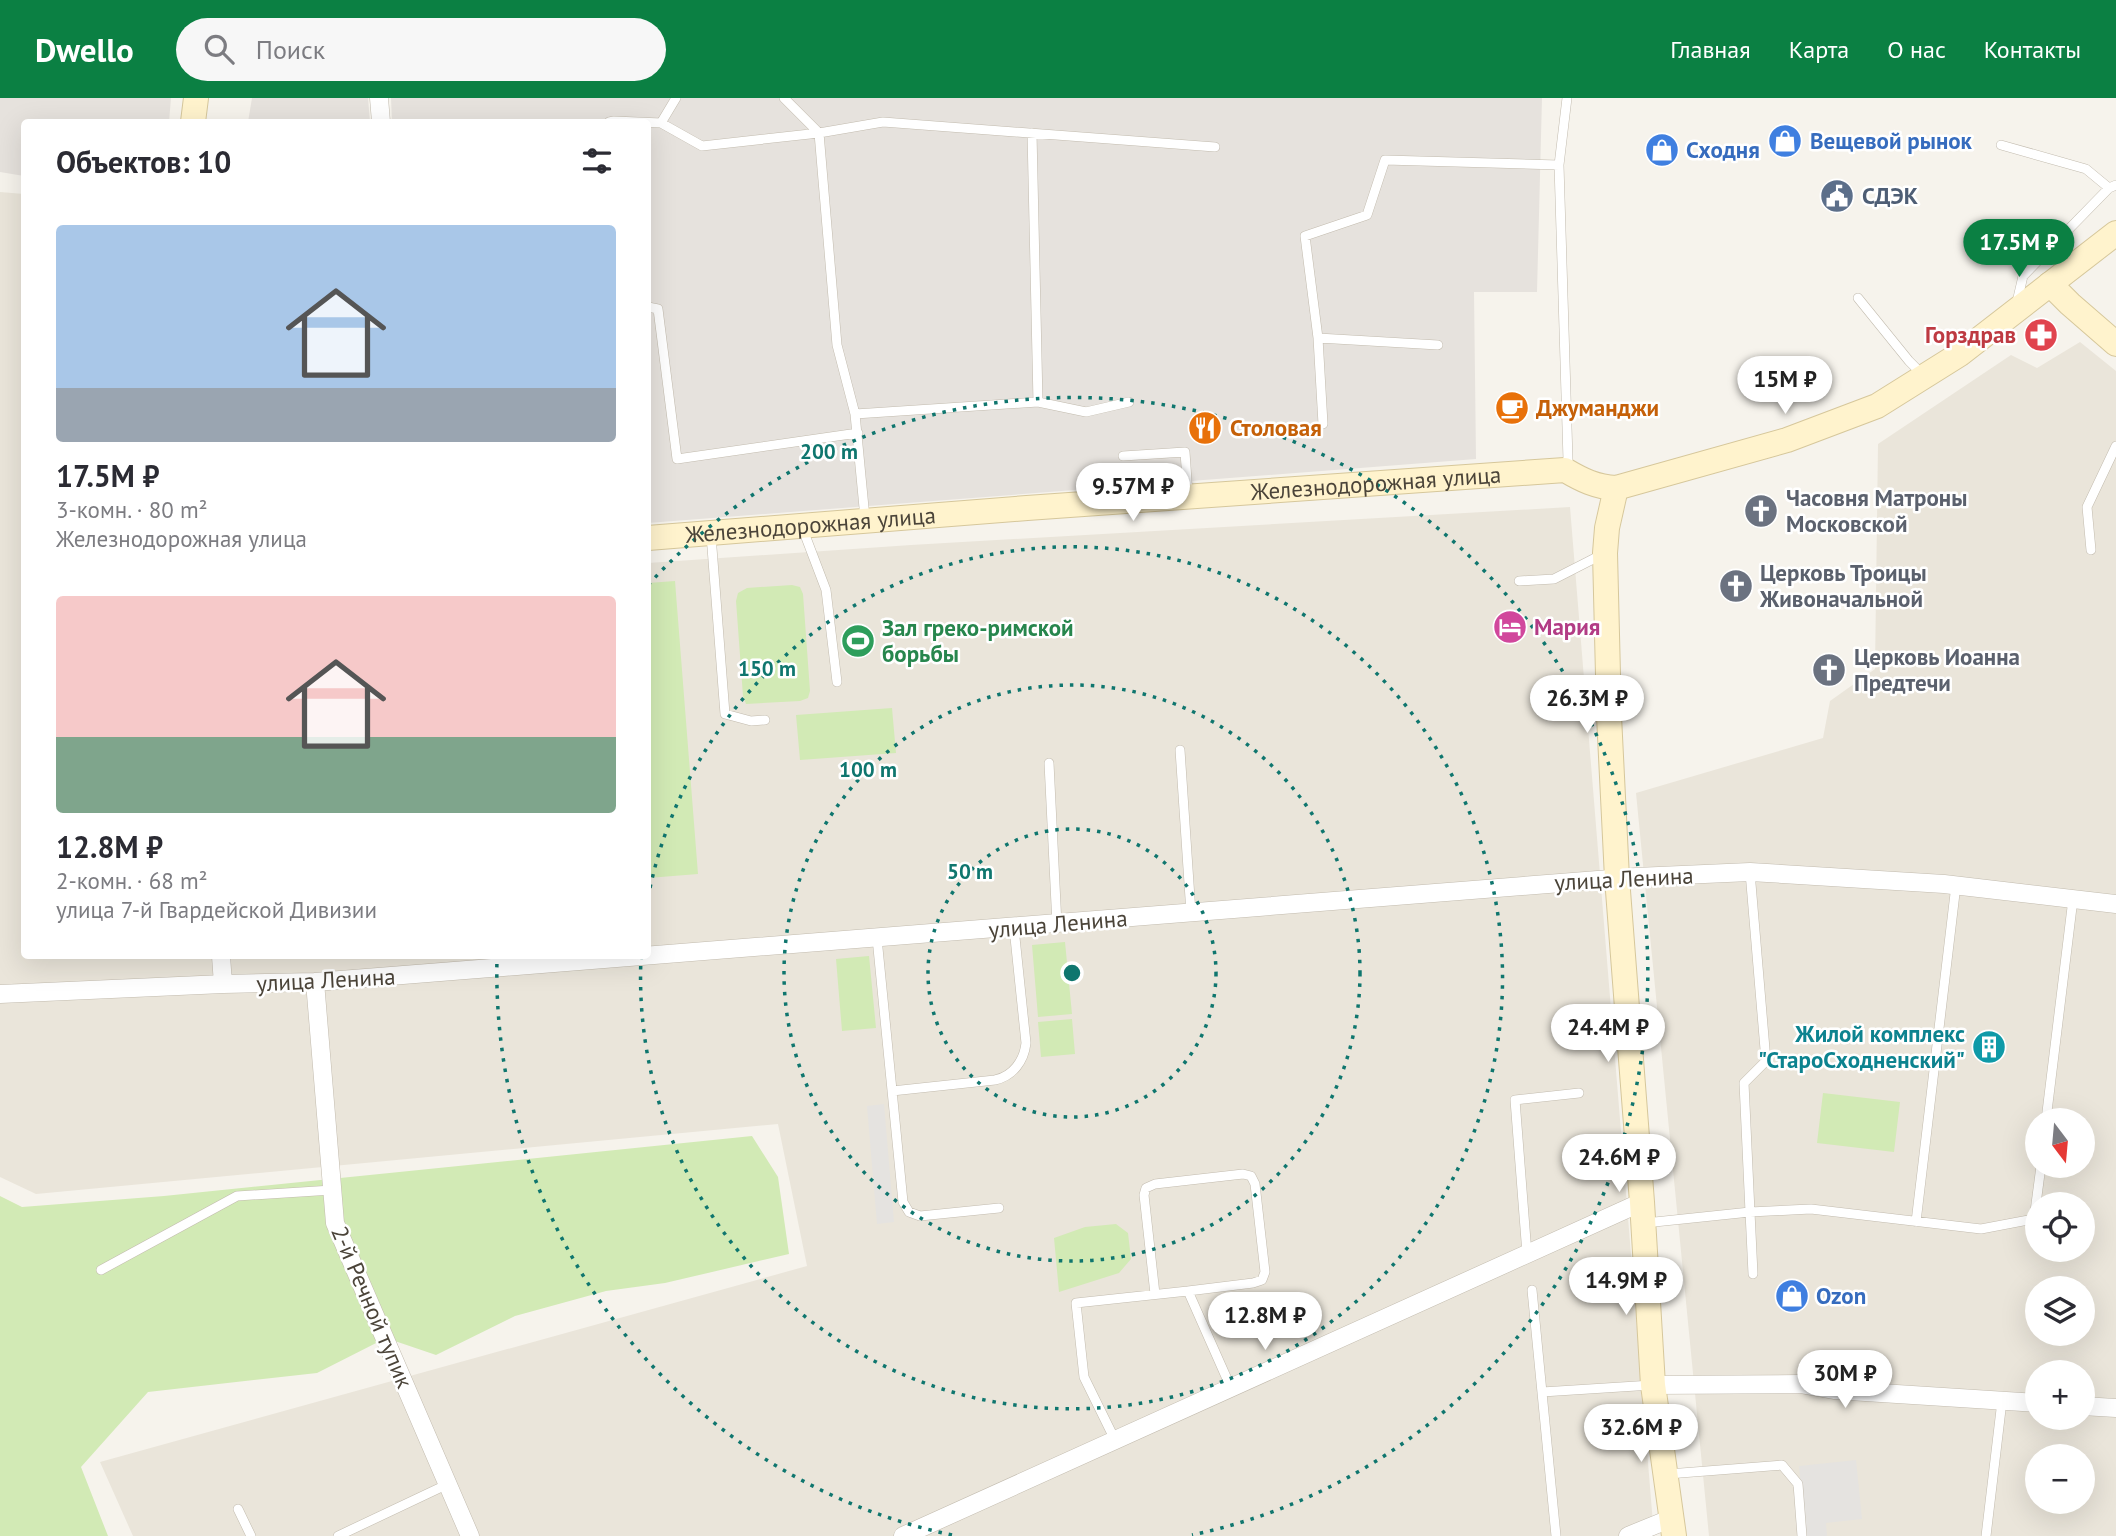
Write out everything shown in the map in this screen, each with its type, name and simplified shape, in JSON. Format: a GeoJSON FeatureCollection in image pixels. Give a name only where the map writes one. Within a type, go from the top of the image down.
{"type":"FeatureCollection","features":[{"type":"Feature","properties":{"kind":"main road"},"geometry":{"type":"LineString","coordinates":[[193,119],[196,98]]}},
{"type":"Feature","properties":{"kind":"main road"},"geometry":{"type":"LineString","coordinates":[[1565,470],[1586,482],[1616,488],[1787,440],[1877,406],[1960,354],[2116,233]]}},
{"type":"Feature","properties":{"kind":"main road"},"geometry":{"type":"LineString","coordinates":[[2050,284],[2116,344]]}},
{"type":"Feature","properties":{"kind":"main road","name":"Железнодорожная улица"},"geometry":{"type":"LineString","coordinates":[[651,538],[1565,470]]}},
{"type":"Feature","properties":{"kind":"main road"},"geometry":{"type":"LineString","coordinates":[[1616,488],[1607,528],[1605,553],[1616,878],[1643,1212],[1653,1385],[1673,1527]]}},
{"type":"Feature","properties":{"kind":"street"},"geometry":{"type":"LineString","coordinates":[[379,98],[380,119]]}},
{"type":"Feature","properties":{"kind":"street","name":"улица Ленина"},"geometry":{"type":"LineString","coordinates":[[651,956],[1616,878],[1750,872],[1956,885],[2116,904]]}},
{"type":"Feature","properties":{"kind":"street"},"geometry":{"type":"LineString","coordinates":[[221,959],[223,984]]}},
{"type":"Feature","properties":{"kind":"street","name":"улица Ленина"},"geometry":{"type":"LineString","coordinates":[[0,994],[315,982],[609,959]]}},
{"type":"Feature","properties":{"kind":"street","name":"2-й Речной тупик"},"geometry":{"type":"LineString","coordinates":[[315,982],[334,1223],[470,1536]]}},
{"type":"Feature","properties":{"kind":"street"},"geometry":{"type":"LineString","coordinates":[[903,1536],[1527,1254],[1643,1212]]}},
{"type":"Feature","properties":{"kind":"street"},"geometry":{"type":"LineString","coordinates":[[1653,1385],[1800,1384],[1834,1390],[2025,1402]]}},
{"type":"Feature","properties":{"kind":"street"},"geometry":{"type":"LineString","coordinates":[[2095,1407],[2116,1408]]}},
{"type":"Feature","properties":{"kind":"street"},"geometry":{"type":"LineString","coordinates":[[1628,1536],[1673,1527]]}},
{"type":"Feature","properties":{"kind":"lane"},"geometry":{"type":"LineString","coordinates":[[661,123],[676,98]]}},
{"type":"Feature","properties":{"kind":"lane"},"geometry":{"type":"LineString","coordinates":[[784,98],[819,133],[837,345],[855,414],[865,520]]}},
{"type":"Feature","properties":{"kind":"lane"},"geometry":{"type":"LineString","coordinates":[[1565,470],[1568,460],[1559,165],[1567,98]]}},
{"type":"Feature","properties":{"kind":"lane"},"geometry":{"type":"LineString","coordinates":[[651,123],[661,123],[702,146],[819,133],[883,122],[1215,147]]}},
{"type":"Feature","properties":{"kind":"lane"},"geometry":{"type":"LineString","coordinates":[[1032,133],[1038,402]]}},
{"type":"Feature","properties":{"kind":"lane"},"geometry":{"type":"LineString","coordinates":[[2001,145],[2086,169],[2112,186],[2023,276],[2017,311]]}},
{"type":"Feature","properties":{"kind":"lane"},"geometry":{"type":"LineString","coordinates":[[1323,424],[1318,338],[1305,236],[1367,215],[1385,160],[1559,165]]}},
{"type":"Feature","properties":{"kind":"lane"},"geometry":{"type":"LineString","coordinates":[[1858,298],[1925,377]]}},
{"type":"Feature","properties":{"kind":"lane"},"geometry":{"type":"LineString","coordinates":[[651,308],[658,309],[677,459],[858,433]]}},
{"type":"Feature","properties":{"kind":"lane"},"geometry":{"type":"LineString","coordinates":[[1318,338],[1438,345]]}},
{"type":"Feature","properties":{"kind":"lane"},"geometry":{"type":"LineString","coordinates":[[855,414],[1038,402],[1086,412],[1129,402]]}},
{"type":"Feature","properties":{"kind":"lane"},"geometry":{"type":"LineString","coordinates":[[2091,550],[2087,507],[2116,446]]}},
{"type":"Feature","properties":{"kind":"lane"},"geometry":{"type":"LineString","coordinates":[[1123,456],[1185,452],[1188,497]]}},
{"type":"Feature","properties":{"kind":"lane"},"geometry":{"type":"LineString","coordinates":[[801,526],[827,590],[837,682]]}},
{"type":"Feature","properties":{"kind":"lane"},"geometry":{"type":"LineString","coordinates":[[711,533],[725,714],[751,721],[765,720]]}},
{"type":"Feature","properties":{"kind":"lane"},"geometry":{"type":"LineString","coordinates":[[1519,581],[1554,579],[1605,553]]}},
{"type":"Feature","properties":{"kind":"lane"},"geometry":{"type":"LineString","coordinates":[[1180,750],[1191,913]]}},
{"type":"Feature","properties":{"kind":"lane"},"geometry":{"type":"LineString","coordinates":[[1049,763],[1056,925]]}},
{"type":"Feature","properties":{"kind":"lane"},"geometry":{"type":"LineString","coordinates":[[1750,872],[1766,1061],[1744,1083],[1753,1274]]}},
{"type":"Feature","properties":{"kind":"lane"},"geometry":{"type":"LineString","coordinates":[[1916,1222],[1956,885]]}},
{"type":"Feature","properties":{"kind":"lane"},"geometry":{"type":"LineString","coordinates":[[2047,1108],[2073,898]]}},
{"type":"Feature","properties":{"kind":"lane"},"geometry":{"type":"LineString","coordinates":[[892,1091],[1004,1078],[1020,1062],[1026,1043],[1014,928]]}},
{"type":"Feature","properties":{"kind":"lane"},"geometry":{"type":"LineString","coordinates":[[877,938],[903,1202],[909,1212],[920,1216],[999,1208]]}},
{"type":"Feature","properties":{"kind":"lane"},"geometry":{"type":"LineString","coordinates":[[1527,1254],[1515,1100],[1579,1093]]}},
{"type":"Feature","properties":{"kind":"lane"},"geometry":{"type":"LineString","coordinates":[[1115,1440],[1084,1377],[1076,1303],[1253,1283],[1262,1280],[1265,1272],[1264,1259],[1255,1184],[1251,1176],[1244,1174],[1155,1184],[1146,1188],[1144,1195],[1155,1294]]}},
{"type":"Feature","properties":{"kind":"lane"},"geometry":{"type":"LineString","coordinates":[[1643,1212],[1811,1209],[1981,1229],[2034,1219],[2039,1178]]}},
{"type":"Feature","properties":{"kind":"lane"},"geometry":{"type":"LineString","coordinates":[[102,1270],[237,1196],[332,1190]]}},
{"type":"Feature","properties":{"kind":"lane"},"geometry":{"type":"LineString","coordinates":[[1532,1290],[1556,1536]]}},
{"type":"Feature","properties":{"kind":"lane"},"geometry":{"type":"LineString","coordinates":[[1188,1291],[1231,1388]]}},
{"type":"Feature","properties":{"kind":"lane"},"geometry":{"type":"LineString","coordinates":[[1542,1392],[1653,1385]]}},
{"type":"Feature","properties":{"kind":"lane"},"geometry":{"type":"LineString","coordinates":[[1986,1536],[2002,1401]]}},
{"type":"Feature","properties":{"kind":"lane"},"geometry":{"type":"LineString","coordinates":[[1665,1474],[1782,1465],[1798,1484],[1802,1536]]}},
{"type":"Feature","properties":{"kind":"lane"},"geometry":{"type":"LineString","coordinates":[[338,1536],[448,1484]]}},
{"type":"Feature","properties":{"kind":"lane"},"geometry":{"type":"LineString","coordinates":[[238,1509],[251,1536]]}},
{"type":"Feature","properties":{"kind":"shaded area"},"geometry":{"type":"Polygon","coordinates":[[[0,98],[171,98],[169,119],[21,119],[21,176],[0,172],[0,98]]]}},
{"type":"Feature","properties":{"kind":"shaded area"},"geometry":{"type":"Polygon","coordinates":[[[252,98],[368,98],[370,119],[248,119],[252,98]]]}},
{"type":"Feature","properties":{"kind":"shaded area"},"geometry":{"type":"Polygon","coordinates":[[[391,98],[1542,98],[1537,292],[1474,292],[1476,459],[651,523],[651,119],[392,119],[391,98]]]}},
{"type":"Feature","properties":{"kind":"shaded area"},"geometry":{"type":"Polygon","coordinates":[[[0,192],[21,194],[21,959],[651,959],[651,563],[1570,507],[1654,1536],[133,1536],[100,1462],[807,1266],[778,1124],[36,1194],[0,1177],[0,192]]]}},
{"type":"Feature","properties":{"kind":"shaded area"},"geometry":{"type":"Polygon","coordinates":[[[2080,342],[2116,371],[2116,1536],[1709,1536],[1636,793],[1823,738],[1830,701],[1875,669],[1878,444],[2011,355],[2037,368],[2080,342]]]}},
{"type":"Feature","properties":{"kind":"shaded area"},"geometry":{"type":"Polygon","coordinates":[[[884,1104],[894,1222],[877,1224],[867,1106],[884,1104]]]}},
{"type":"Feature","properties":{"kind":"shaded area"},"geometry":{"type":"Polygon","coordinates":[[[1856,1460],[1862,1519],[1826,1523],[1827,1536],[1805,1536],[1799,1466],[1856,1460]]]}},
{"type":"Feature","properties":{"kind":"green space"},"geometry":{"type":"Polygon","coordinates":[[[675,581],[698,874],[651,878],[651,583],[675,581]]]}},
{"type":"Feature","properties":{"kind":"green space"},"geometry":{"type":"Polygon","coordinates":[[[792,585],[800,587],[803,594],[810,691],[808,698],[800,701],[746,704],[743,696],[736,601],[738,593],[747,588],[792,585]]]}},
{"type":"Feature","properties":{"kind":"green space"},"geometry":{"type":"Polygon","coordinates":[[[892,708],[896,753],[800,760],[796,715],[892,708]]]}},
{"type":"Feature","properties":{"kind":"green space"},"geometry":{"type":"Polygon","coordinates":[[[1065,942],[1072,1014],[1038,1017],[1032,945],[1065,942]]]}},
{"type":"Feature","properties":{"kind":"green space"},"geometry":{"type":"Polygon","coordinates":[[[869,956],[876,1028],[842,1031],[836,959],[869,956]]]}},
{"type":"Feature","properties":{"kind":"green space"},"geometry":{"type":"Polygon","coordinates":[[[1072,1019],[1075,1054],[1041,1057],[1038,1022],[1072,1019]]]}},
{"type":"Feature","properties":{"kind":"green space"},"geometry":{"type":"Polygon","coordinates":[[[1823,1093],[1900,1102],[1894,1152],[1817,1143],[1823,1093]]]}},
{"type":"Feature","properties":{"kind":"green space"},"geometry":{"type":"Polygon","coordinates":[[[752,1136],[778,1177],[789,1254],[665,1283],[606,1291],[515,1316],[436,1355],[386,1338],[317,1373],[148,1392],[81,1467],[108,1536],[0,1536],[0,1196],[22,1207],[164,1196],[752,1136]]]}},
{"type":"Feature","properties":{"kind":"green space"},"geometry":{"type":"Polygon","coordinates":[[[1116,1224],[1128,1233],[1131,1259],[1119,1273],[1059,1292],[1054,1238],[1085,1227],[1116,1224]]]}},
{"type":"Feature","properties":{"kind":"place","name":"Вещевой рынок"},"geometry":{"type":"Point","coordinates":[1785,141]}},
{"type":"Feature","properties":{"kind":"place","name":"Сходня"},"geometry":{"type":"Point","coordinates":[1662,150]}},
{"type":"Feature","properties":{"kind":"place","name":"СДЭК"},"geometry":{"type":"Point","coordinates":[1837,196]}},
{"type":"Feature","properties":{"kind":"place","name":"Горздрав"},"geometry":{"type":"Point","coordinates":[2041,335]}},
{"type":"Feature","properties":{"kind":"place","name":"Джуманджи"},"geometry":{"type":"Point","coordinates":[1512,408]}},
{"type":"Feature","properties":{"kind":"place","name":"Столовая"},"geometry":{"type":"Point","coordinates":[1205,428]}},
{"type":"Feature","properties":{"kind":"place","name":"Часовня Матроны Московской"},"geometry":{"type":"Point","coordinates":[1761,511]}},
{"type":"Feature","properties":{"kind":"place","name":"Церковь Троицы Живоначальной"},"geometry":{"type":"Point","coordinates":[1736,586]}},
{"type":"Feature","properties":{"kind":"place","name":"Мария"},"geometry":{"type":"Point","coordinates":[1510,627]}},
{"type":"Feature","properties":{"kind":"place","name":"Зал греко-римской борьбы"},"geometry":{"type":"Point","coordinates":[858,641]}},
{"type":"Feature","properties":{"kind":"place","name":"Церковь Иоанна Предтечи"},"geometry":{"type":"Point","coordinates":[1829,670]}},
{"type":"Feature","properties":{"kind":"place","name":"Жилой комплекс \"СтароСходненский\""},"geometry":{"type":"Point","coordinates":[1989,1047]}},
{"type":"Feature","properties":{"kind":"place","name":"Ozon"},"geometry":{"type":"Point","coordinates":[1792,1296]}}]}
